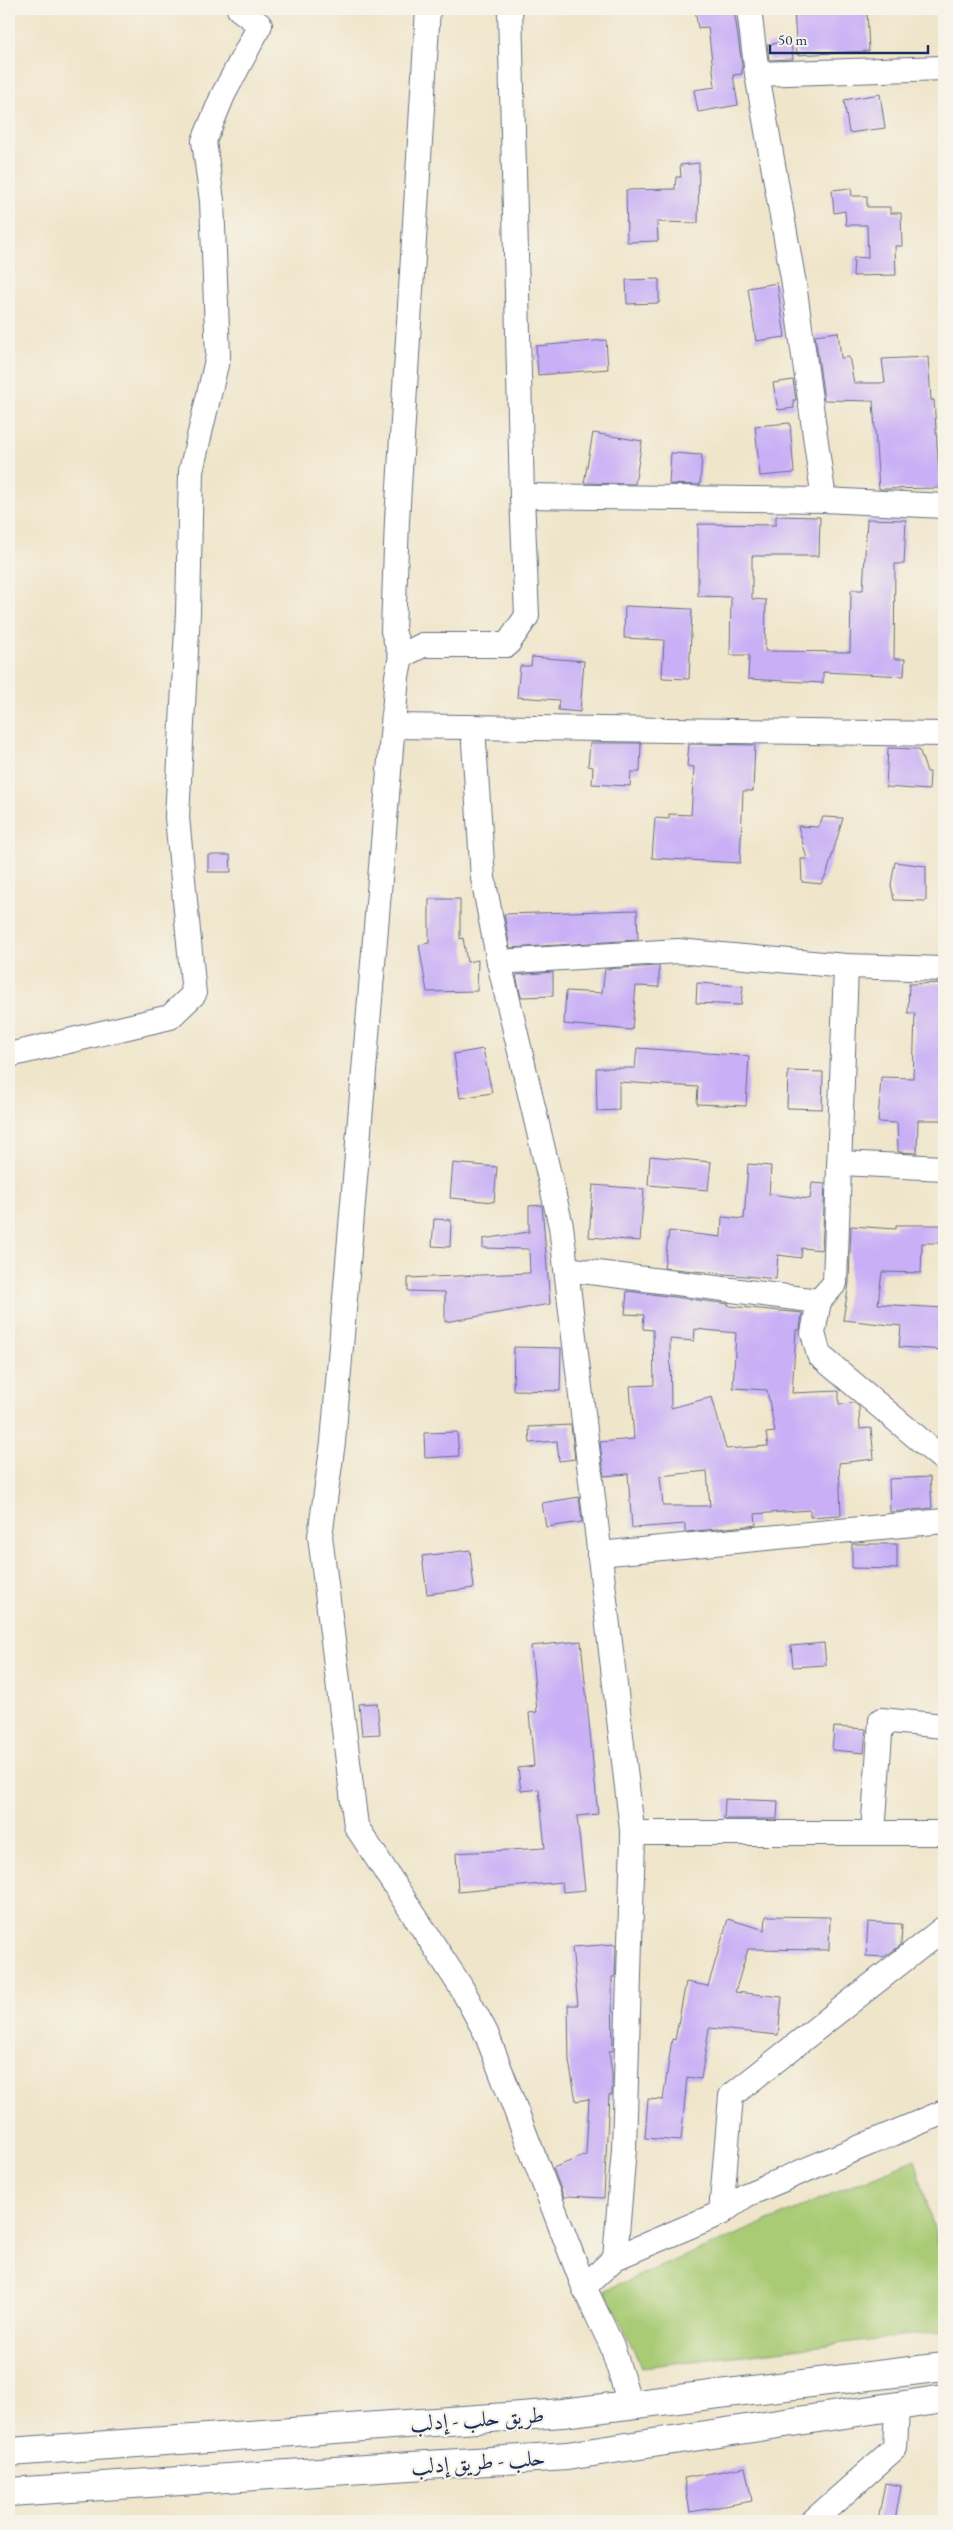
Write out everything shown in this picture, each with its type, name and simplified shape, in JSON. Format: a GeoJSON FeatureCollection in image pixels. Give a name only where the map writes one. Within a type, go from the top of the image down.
{"type":"FeatureCollection","features":[{"type":"Feature","properties":{"kind":"highway","name":"طريق حلب - إدلب"},"geometry":{"type":"LineString","coordinates":[[9,2452],[562,2413],[944,2367]]}},
{"type":"Feature","properties":{"kind":"highway","name":"حلب - طريق إدلب"},"geometry":{"type":"LineString","coordinates":[[9,2492],[567,2456],[897,2408],[944,2399]]}},
{"type":"Feature","properties":{"kind":"highway"},"geometry":{"type":"LineString","coordinates":[[271,2475],[345,2459],[484,2448],[491,2440],[492,2432],[488,2424],[480,2418]]}},
{"type":"Feature","properties":{"kind":"street"},"geometry":{"type":"LineString","coordinates":[[9,1055],[170,1017],[194,994],[177,817],[188,612],[190,471],[218,356],[212,201],[204,141],[223,95],[260,26],[239,9]]}},
{"type":"Feature","properties":{"kind":"street"},"geometry":{"type":"LineString","coordinates":[[428,9],[397,520],[394,632],[401,656],[393,726],[332,1442],[320,1536],[356,1826],[461,1987],[486,2033],[584,2287],[612,2346],[630,2404]]}},
{"type":"Feature","properties":{"kind":"street"},"geometry":{"type":"LineString","coordinates":[[401,656],[423,644],[507,645],[527,616],[522,496],[510,9]]}},
{"type":"Feature","properties":{"kind":"street"},"geometry":{"type":"LineString","coordinates":[[749,9],[757,74],[794,284],[824,500]]}},
{"type":"Feature","properties":{"kind":"street"},"geometry":{"type":"LineString","coordinates":[[757,74],[944,68]]}},
{"type":"Feature","properties":{"kind":"street"},"geometry":{"type":"LineString","coordinates":[[522,496],[824,500],[944,506]]}},
{"type":"Feature","properties":{"kind":"street"},"geometry":{"type":"LineString","coordinates":[[393,726],[944,734]]}},
{"type":"Feature","properties":{"kind":"street"},"geometry":{"type":"LineString","coordinates":[[474,728],[483,878],[499,962],[561,1226],[632,1833],[624,2149],[615,2258]]}},
{"type":"Feature","properties":{"kind":"street"},"geometry":{"type":"LineString","coordinates":[[499,962],[678,951],[846,966],[944,969]]}},
{"type":"Feature","properties":{"kind":"street"},"geometry":{"type":"LineString","coordinates":[[846,966],[835,1283],[818,1301],[813,1333],[819,1355],[944,1460]]}},
{"type":"Feature","properties":{"kind":"street"},"geometry":{"type":"LineString","coordinates":[[840,1163],[944,1168]]}},
{"type":"Feature","properties":{"kind":"street"},"geometry":{"type":"LineString","coordinates":[[566,1269],[818,1301]]}},
{"type":"Feature","properties":{"kind":"street"},"geometry":{"type":"LineString","coordinates":[[599,1554],[944,1521]]}},
{"type":"Feature","properties":{"kind":"street"},"geometry":{"type":"LineString","coordinates":[[873,1833],[881,1720],[944,1726]]}},
{"type":"Feature","properties":{"kind":"street"},"geometry":{"type":"LineString","coordinates":[[632,1833],[944,1833]]}},
{"type":"Feature","properties":{"kind":"street"},"geometry":{"type":"LineString","coordinates":[[721,2213],[731,2096],[944,1928]]}},
{"type":"Feature","properties":{"kind":"street"},"geometry":{"type":"LineString","coordinates":[[584,2287],[615,2258],[721,2213],[746,2196],[944,2112]]}},
{"type":"Feature","properties":{"kind":"street"},"geometry":{"type":"LineString","coordinates":[[813,2521],[895,2448],[897,2408]]}},
{"type":"Feature","properties":{"kind":"green space"},"geometry":{"type":"Polygon","coordinates":[[[915,2159],[944,2266],[944,2331],[642,2367],[605,2290],[915,2159]]]}},
{"type":"Feature","properties":{"kind":"building"},"geometry":{"type":"Polygon","coordinates":[[[695,9],[734,9],[742,65],[742,74],[733,75],[738,105],[698,112],[694,90],[715,87],[708,27],[698,28],[695,9]]]}},
{"type":"Feature","properties":{"kind":"building"},"geometry":{"type":"Polygon","coordinates":[[[846,9],[846,13],[867,12],[869,51],[797,55],[794,11],[846,9]]]}},
{"type":"Feature","properties":{"kind":"building"},"geometry":{"type":"Polygon","coordinates":[[[791,42],[793,59],[769,60],[767,44],[791,42]]]}},
{"type":"Feature","properties":{"kind":"building"},"geometry":{"type":"Polygon","coordinates":[[[880,94],[885,128],[849,133],[844,100],[880,94]]]}},
{"type":"Feature","properties":{"kind":"building"},"geometry":{"type":"Polygon","coordinates":[[[699,163],[698,223],[657,222],[658,241],[627,242],[626,190],[675,189],[676,177],[681,177],[680,165],[699,163]]]}},
{"type":"Feature","properties":{"kind":"building"},"geometry":{"type":"Polygon","coordinates":[[[851,188],[852,196],[867,196],[867,207],[890,207],[890,213],[901,213],[902,246],[895,246],[896,275],[853,276],[854,257],[868,258],[867,225],[846,225],[845,211],[834,213],[832,190],[851,188]]]}},
{"type":"Feature","properties":{"kind":"building"},"geometry":{"type":"Polygon","coordinates":[[[659,279],[659,303],[627,304],[626,280],[659,279]]]}},
{"type":"Feature","properties":{"kind":"building"},"geometry":{"type":"Polygon","coordinates":[[[777,283],[785,337],[756,341],[748,288],[777,283]]]}},
{"type":"Feature","properties":{"kind":"building"},"geometry":{"type":"Polygon","coordinates":[[[838,332],[841,358],[849,357],[854,383],[885,383],[882,359],[928,357],[931,400],[934,400],[940,488],[879,489],[873,401],[824,400],[815,335],[838,332]]]}},
{"type":"Feature","properties":{"kind":"building"},"geometry":{"type":"Polygon","coordinates":[[[606,340],[608,369],[538,375],[536,346],[606,340]]]}},
{"type":"Feature","properties":{"kind":"building"},"geometry":{"type":"Polygon","coordinates":[[[793,380],[796,400],[793,400],[794,408],[778,410],[773,383],[793,380]]]}},
{"type":"Feature","properties":{"kind":"building"},"geometry":{"type":"Polygon","coordinates":[[[790,423],[794,473],[760,476],[755,426],[790,423]]]}},
{"type":"Feature","properties":{"kind":"building"},"geometry":{"type":"Polygon","coordinates":[[[593,433],[642,441],[635,484],[584,483],[593,433]]]}},
{"type":"Feature","properties":{"kind":"building"},"geometry":{"type":"Polygon","coordinates":[[[671,453],[702,455],[700,485],[669,484],[671,453]]]}},
{"type":"Feature","properties":{"kind":"building"},"geometry":{"type":"Polygon","coordinates":[[[776,516],[820,517],[819,556],[752,556],[752,599],[766,600],[765,651],[850,652],[851,590],[863,590],[867,519],[906,520],[904,564],[895,564],[894,659],[905,659],[904,676],[823,672],[823,683],[748,679],[749,655],[730,655],[731,597],[698,596],[698,524],[776,525],[776,516]]]}},
{"type":"Feature","properties":{"kind":"building"},"geometry":{"type":"Polygon","coordinates":[[[625,606],[692,609],[689,679],[662,678],[664,640],[624,638],[625,606]]]}},
{"type":"Feature","properties":{"kind":"building"},"geometry":{"type":"Polygon","coordinates":[[[532,657],[584,661],[580,712],[558,710],[559,700],[517,697],[520,666],[531,666],[532,657]]]}},
{"type":"Feature","properties":{"kind":"building"},"geometry":{"type":"Polygon","coordinates":[[[590,743],[641,743],[640,772],[631,772],[630,786],[592,784],[593,767],[588,766],[590,743]]]}},
{"type":"Feature","properties":{"kind":"building"},"geometry":{"type":"Polygon","coordinates":[[[689,744],[755,745],[753,791],[743,791],[740,863],[652,858],[655,818],[669,819],[669,814],[691,815],[694,767],[687,766],[689,744]]]}},
{"type":"Feature","properties":{"kind":"building"},"geometry":{"type":"Polygon","coordinates":[[[888,748],[919,749],[927,772],[930,772],[929,790],[886,787],[888,748]]]}},
{"type":"Feature","properties":{"kind":"building"},"geometry":{"type":"Polygon","coordinates":[[[823,817],[843,818],[827,873],[821,884],[802,882],[801,859],[807,859],[798,826],[818,827],[823,817]]]}},
{"type":"Feature","properties":{"kind":"building"},"geometry":{"type":"Polygon","coordinates":[[[208,855],[230,855],[231,872],[208,872],[208,855]]]}},
{"type":"Feature","properties":{"kind":"building"},"geometry":{"type":"Polygon","coordinates":[[[895,862],[926,866],[926,901],[894,900],[891,885],[895,862]]]}},
{"type":"Feature","properties":{"kind":"building"},"geometry":{"type":"Polygon","coordinates":[[[429,899],[460,899],[460,939],[463,938],[467,962],[478,960],[477,991],[427,992],[419,945],[429,943],[429,899]]]}},
{"type":"Feature","properties":{"kind":"building"},"geometry":{"type":"Polygon","coordinates":[[[637,910],[638,940],[510,948],[504,914],[637,910]]]}},
{"type":"Feature","properties":{"kind":"building"},"geometry":{"type":"Polygon","coordinates":[[[659,966],[659,987],[636,986],[632,1030],[564,1024],[566,991],[602,993],[605,969],[659,966]]]}},
{"type":"Feature","properties":{"kind":"building"},"geometry":{"type":"Polygon","coordinates":[[[553,972],[553,996],[521,997],[516,975],[553,972]]]}},
{"type":"Feature","properties":{"kind":"building"},"geometry":{"type":"Polygon","coordinates":[[[697,983],[743,986],[741,1005],[696,1003],[697,983]]]}},
{"type":"Feature","properties":{"kind":"building"},"geometry":{"type":"Polygon","coordinates":[[[944,983],[944,1120],[918,1120],[917,1153],[898,1152],[897,1123],[878,1122],[881,1077],[913,1078],[915,1013],[908,1013],[909,984],[944,983]]]}},
{"type":"Feature","properties":{"kind":"building"},"geometry":{"type":"Polygon","coordinates":[[[637,1048],[749,1056],[746,1106],[697,1104],[698,1087],[619,1082],[619,1110],[597,1111],[596,1068],[635,1068],[637,1048]]]}},
{"type":"Feature","properties":{"kind":"building"},"geometry":{"type":"Polygon","coordinates":[[[483,1049],[492,1093],[460,1098],[454,1054],[483,1049]]]}},
{"type":"Feature","properties":{"kind":"building"},"geometry":{"type":"Polygon","coordinates":[[[788,1071],[823,1072],[822,1109],[787,1108],[788,1071]]]}},
{"type":"Feature","properties":{"kind":"building"},"geometry":{"type":"Polygon","coordinates":[[[650,1156],[711,1162],[708,1190],[648,1185],[650,1156]]]}},
{"type":"Feature","properties":{"kind":"building"},"geometry":{"type":"Polygon","coordinates":[[[453,1163],[497,1167],[494,1202],[450,1198],[453,1163]]]}},
{"type":"Feature","properties":{"kind":"building"},"geometry":{"type":"Polygon","coordinates":[[[748,1164],[771,1166],[769,1194],[810,1199],[812,1183],[825,1184],[822,1250],[802,1248],[801,1258],[778,1255],[776,1279],[664,1268],[669,1231],[721,1237],[722,1217],[744,1219],[748,1164]]]}},
{"type":"Feature","properties":{"kind":"building"},"geometry":{"type":"Polygon","coordinates":[[[593,1185],[644,1189],[640,1241],[589,1237],[593,1185]]]}},
{"type":"Feature","properties":{"kind":"building"},"geometry":{"type":"Polygon","coordinates":[[[542,1205],[550,1304],[445,1322],[445,1292],[408,1291],[408,1278],[530,1273],[529,1249],[483,1248],[483,1239],[529,1232],[529,1206],[542,1205]]]}},
{"type":"Feature","properties":{"kind":"building"},"geometry":{"type":"Polygon","coordinates":[[[434,1219],[451,1220],[450,1247],[432,1246],[434,1219]]]}},
{"type":"Feature","properties":{"kind":"building"},"geometry":{"type":"Polygon","coordinates":[[[896,1225],[944,1225],[944,1243],[922,1243],[921,1273],[882,1272],[878,1304],[944,1308],[944,1350],[899,1347],[901,1326],[843,1320],[849,1283],[851,1226],[896,1229],[896,1225]]]}},
{"type":"Feature","properties":{"kind":"building"},"geometry":{"type":"Polygon","coordinates":[[[627,1291],[729,1304],[729,1306],[802,1313],[800,1330],[796,1330],[792,1393],[839,1391],[839,1404],[855,1403],[859,1407],[860,1429],[871,1428],[874,1459],[839,1463],[841,1515],[810,1517],[810,1510],[755,1514],[756,1525],[687,1532],[685,1532],[685,1524],[632,1528],[628,1474],[604,1476],[600,1442],[634,1439],[630,1386],[654,1385],[653,1330],[643,1329],[644,1315],[625,1314],[627,1291]],[[695,1329],[694,1341],[670,1339],[671,1408],[712,1397],[726,1449],[768,1446],[766,1433],[775,1432],[767,1390],[733,1388],[736,1333],[695,1329]],[[707,1471],[660,1476],[663,1506],[710,1506],[707,1471]]]}},
{"type":"Feature","properties":{"kind":"building"},"geometry":{"type":"Polygon","coordinates":[[[514,1347],[561,1348],[560,1391],[513,1390],[514,1347]]]}},
{"type":"Feature","properties":{"kind":"building"},"geometry":{"type":"Polygon","coordinates":[[[571,1425],[575,1459],[559,1461],[557,1441],[530,1443],[529,1427],[571,1425]]]}},
{"type":"Feature","properties":{"kind":"building"},"geometry":{"type":"Polygon","coordinates":[[[457,1432],[459,1456],[425,1458],[424,1433],[457,1432]]]}},
{"type":"Feature","properties":{"kind":"building"},"geometry":{"type":"Polygon","coordinates":[[[930,1477],[932,1508],[890,1512],[889,1479],[930,1477]]]}},
{"type":"Feature","properties":{"kind":"building"},"geometry":{"type":"Polygon","coordinates":[[[579,1497],[582,1522],[546,1527],[542,1503],[579,1497]]]}},
{"type":"Feature","properties":{"kind":"building"},"geometry":{"type":"Polygon","coordinates":[[[852,1544],[897,1544],[897,1569],[852,1568],[852,1544]]]}},
{"type":"Feature","properties":{"kind":"building"},"geometry":{"type":"Polygon","coordinates":[[[470,1550],[474,1588],[427,1594],[422,1556],[470,1550]]]}},
{"type":"Feature","properties":{"kind":"building"},"geometry":{"type":"Polygon","coordinates":[[[581,1641],[598,1814],[577,1816],[585,1890],[563,1892],[562,1882],[458,1892],[456,1853],[545,1848],[539,1789],[521,1791],[518,1768],[534,1766],[529,1713],[537,1712],[531,1646],[581,1641]]]}},
{"type":"Feature","properties":{"kind":"building"},"geometry":{"type":"Polygon","coordinates":[[[824,1643],[826,1665],[793,1667],[791,1646],[824,1643]]]}},
{"type":"Feature","properties":{"kind":"building"},"geometry":{"type":"Polygon","coordinates":[[[377,1703],[380,1734],[362,1735],[359,1704],[377,1703]]]}},
{"type":"Feature","properties":{"kind":"building"},"geometry":{"type":"Polygon","coordinates":[[[834,1727],[866,1729],[864,1753],[832,1750],[834,1727]]]}},
{"type":"Feature","properties":{"kind":"building"},"geometry":{"type":"Polygon","coordinates":[[[725,1799],[778,1801],[777,1819],[724,1819],[725,1799]]]}},
{"type":"Feature","properties":{"kind":"building"},"geometry":{"type":"Polygon","coordinates":[[[766,1916],[830,1917],[829,1950],[748,1949],[735,1992],[782,1997],[778,2035],[709,2028],[701,2079],[687,2077],[681,2141],[645,2138],[648,2099],[663,2100],[672,2039],[675,2040],[686,1982],[708,1986],[728,1919],[765,1930],[766,1916]]]}},
{"type":"Feature","properties":{"kind":"building"},"geometry":{"type":"Polygon","coordinates":[[[868,1922],[902,1924],[901,1945],[884,1957],[866,1956],[868,1922]]]}},
{"type":"Feature","properties":{"kind":"building"},"geometry":{"type":"Polygon","coordinates":[[[616,1944],[615,1977],[612,1977],[613,2051],[609,2051],[612,2095],[609,2095],[604,2198],[569,2196],[564,2198],[553,2168],[586,2155],[589,2099],[576,2101],[569,2061],[568,2005],[578,2005],[572,1947],[616,1944]]]}},
{"type":"Feature","properties":{"kind":"building"},"geometry":{"type":"Polygon","coordinates":[[[745,2467],[752,2501],[690,2512],[684,2478],[745,2467]]]}},
{"type":"Feature","properties":{"kind":"building"},"geometry":{"type":"Polygon","coordinates":[[[885,2483],[901,2486],[895,2521],[878,2521],[885,2483]]]}}]}
